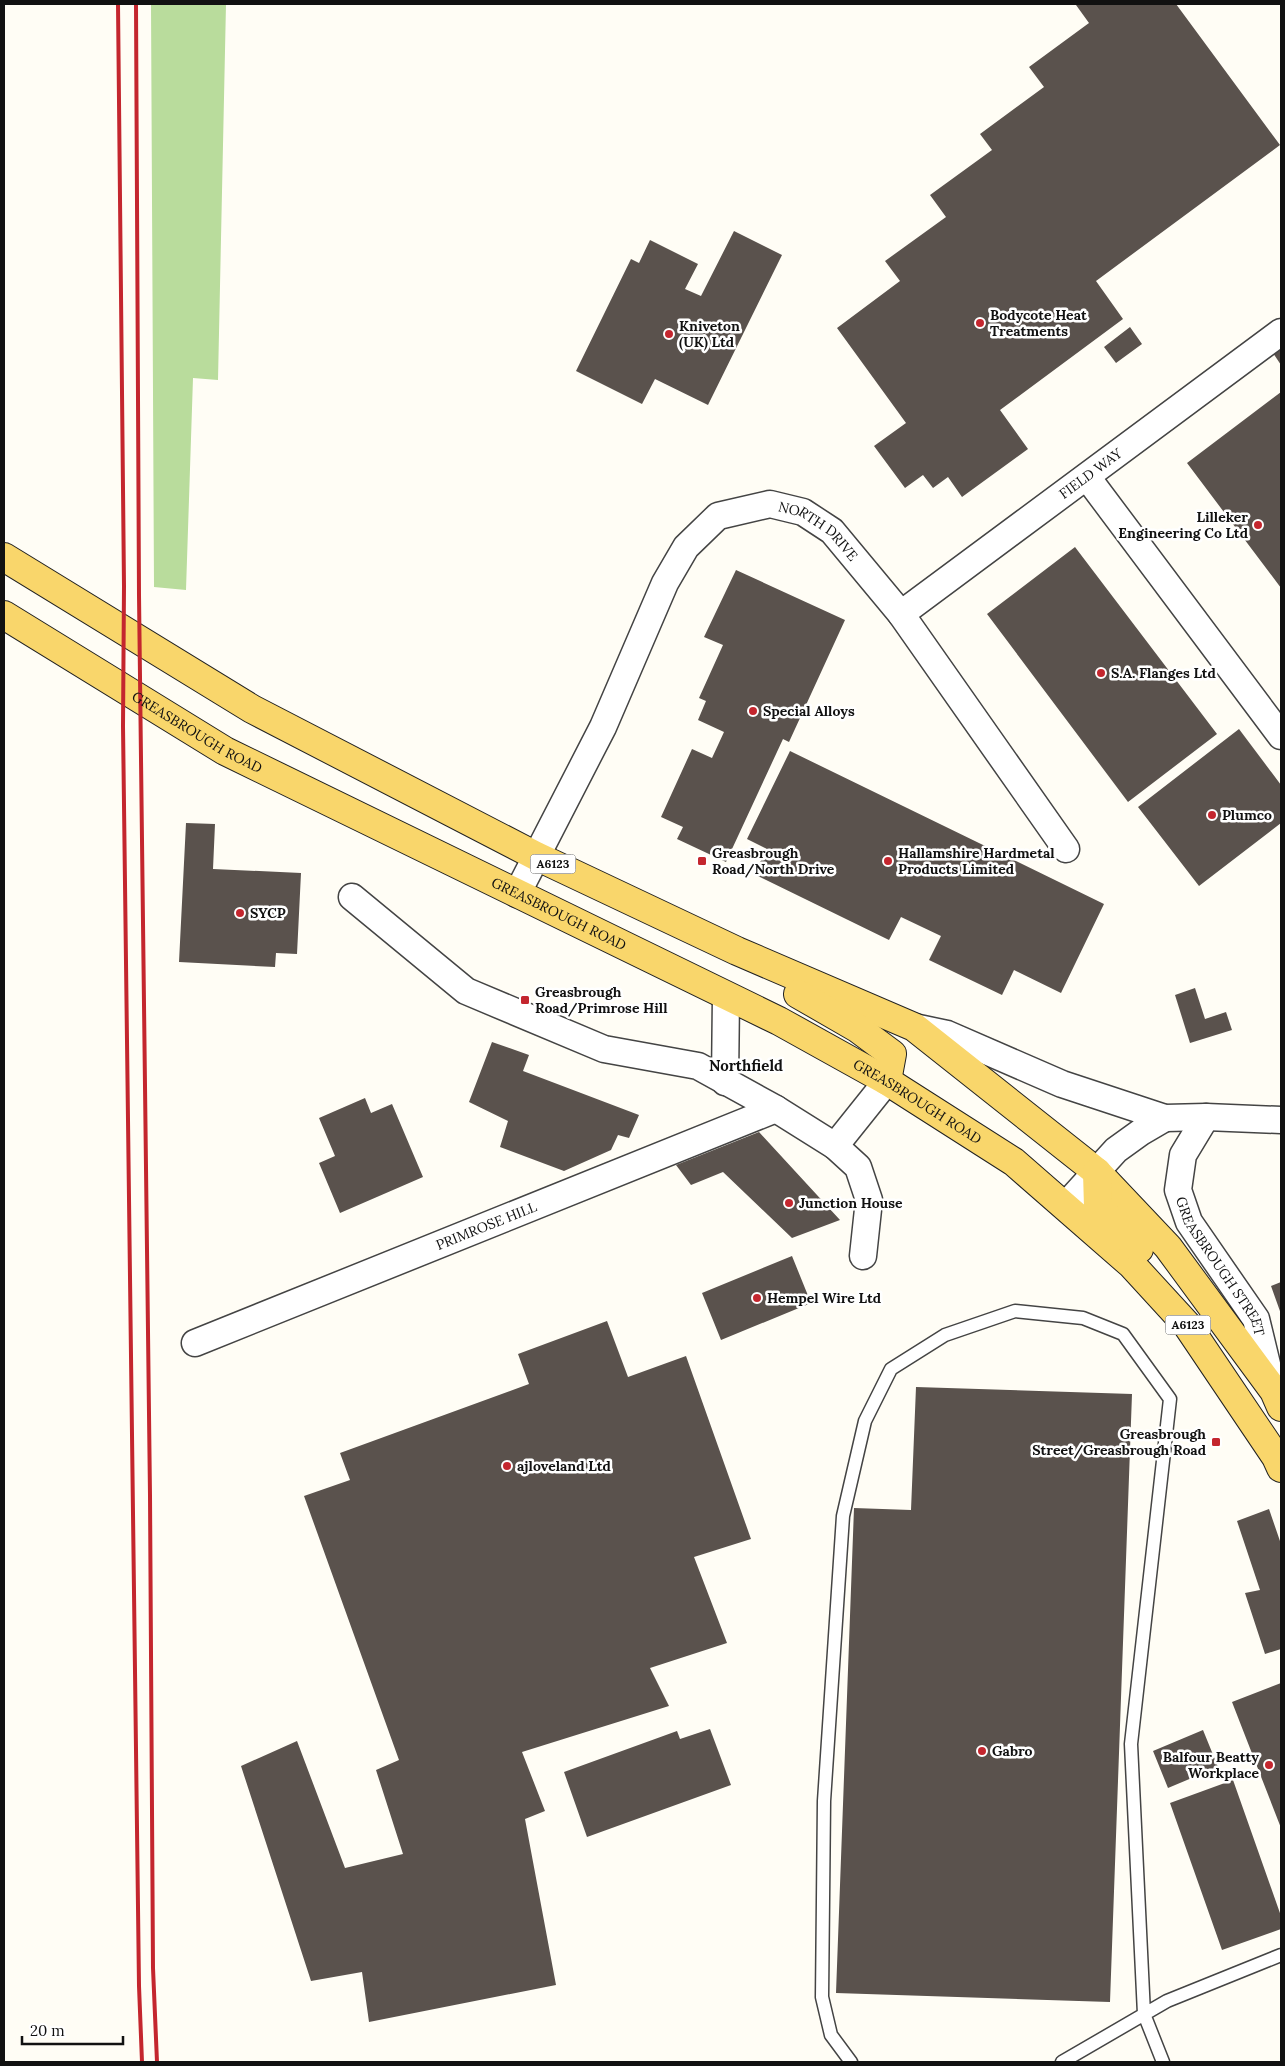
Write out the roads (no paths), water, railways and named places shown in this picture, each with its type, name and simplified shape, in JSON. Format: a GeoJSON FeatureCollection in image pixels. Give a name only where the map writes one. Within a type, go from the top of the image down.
{"type":"FeatureCollection","features":[{"type":"Feature","properties":{"kind":"main road","name":"A6123"},"geometry":{"type":"LineString","coordinates":[[4,557],[252,709],[536,856],[737,951],[914,1028],[1097,1172],[1098,1207],[1154,1264],[1168,1304]]}},
{"type":"Feature","properties":{"kind":"main road","name":"GREASBROUGH ROAD"},"geometry":{"type":"LineString","coordinates":[[4,615],[225,750],[778,1021],[886,1081],[1014,1162],[1066,1206]]}},
{"type":"Feature","properties":{"kind":"main road","name":"A6123"},"geometry":{"type":"LineString","coordinates":[[737,951],[770,978],[857,1028],[892,1054],[886,1081]]}},
{"type":"Feature","properties":{"kind":"main road","name":"GREASBROUGH STREET"},"geometry":{"type":"LineString","coordinates":[[1097,1172],[1168,1247],[1278,1399]]}},
{"type":"Feature","properties":{"kind":"main road","name":"A6123"},"geometry":{"type":"LineString","coordinates":[[1066,1206],[1132,1265],[1187,1325],[1276,1457],[1281,1468]]}},
{"type":"Feature","properties":{"kind":"street","name":"FIELD WAY"},"geometry":{"type":"LineString","coordinates":[[901,614],[1281,332]]}},
{"type":"Feature","properties":{"kind":"street"},"geometry":{"type":"LineString","coordinates":[[1087,476],[1281,736]]}},
{"type":"Feature","properties":{"kind":"street","name":"NORTH DRIVE"},"geometry":{"type":"LineString","coordinates":[[518,894],[603,726],[665,583],[686,547],[718,516],[770,504],[803,512],[832,531],[901,614],[1066,849]]}},
{"type":"Feature","properties":{"kind":"street"},"geometry":{"type":"LineString","coordinates":[[352,898],[466,990],[604,1049],[698,1066],[776,1109],[835,1146],[858,1167],[869,1200],[863,1256]]}},
{"type":"Feature","properties":{"kind":"street"},"geometry":{"type":"LineString","coordinates":[[726,996],[726,1082]]}},
{"type":"Feature","properties":{"kind":"street"},"geometry":{"type":"LineString","coordinates":[[914,1028],[947,1034],[1062,1084],[1165,1118],[1206,1117],[1281,1120]]}},
{"type":"Feature","properties":{"kind":"street"},"geometry":{"type":"LineString","coordinates":[[835,1146],[886,1081]]}},
{"type":"Feature","properties":{"kind":"street","name":"PRIMROSE HILL"},"geometry":{"type":"LineString","coordinates":[[196,1342],[776,1109]]}},
{"type":"Feature","properties":{"kind":"street","name":"GREASBROUGH STREET"},"geometry":{"type":"LineString","coordinates":[[1206,1117],[1183,1155],[1178,1190],[1189,1222],[1256,1319],[1278,1399]]}},
{"type":"Feature","properties":{"kind":"street"},"geometry":{"type":"LineString","coordinates":[[1066,1206],[1116,1150],[1165,1118]]}},
{"type":"Feature","properties":{"kind":"lane"},"geometry":{"type":"LineString","coordinates":[[851,2062],[831,2035],[822,1997],[824,1802],[843,1516],[865,1421],[891,1369],[945,1335],[1015,1311],[1082,1318],[1123,1334],[1170,1399],[1131,1744],[1144,2014],[1163,2062]]}},
{"type":"Feature","properties":{"kind":"lane"},"geometry":{"type":"LineString","coordinates":[[1062,2062],[1166,2001],[1281,1954]]}},
{"type":"Feature","properties":{"kind":"railway"},"geometry":{"type":"LineString","coordinates":[[118,4],[124,586],[123,726],[139,1986],[142,2062]]}},
{"type":"Feature","properties":{"kind":"railway"},"geometry":{"type":"LineString","coordinates":[[136,4],[139,595],[150,1495],[153,1968],[157,2062]]}},
{"type":"Feature","properties":{"kind":"place","name":"Bodycote Heat Treatments"},"geometry":{"type":"Point","coordinates":[980,323]}},
{"type":"Feature","properties":{"kind":"place","name":"Kniveton (UK) Ltd"},"geometry":{"type":"Point","coordinates":[669,334]}},
{"type":"Feature","properties":{"kind":"place","name":"Lilleker Engineering Co Ltd"},"geometry":{"type":"Point","coordinates":[1258,525]}},
{"type":"Feature","properties":{"kind":"place","name":"S.A. Flanges Ltd"},"geometry":{"type":"Point","coordinates":[1101,673]}},
{"type":"Feature","properties":{"kind":"place","name":"Special Alloys"},"geometry":{"type":"Point","coordinates":[753,711]}},
{"type":"Feature","properties":{"kind":"place","name":"Plumco"},"geometry":{"type":"Point","coordinates":[1212,815]}},
{"type":"Feature","properties":{"kind":"place","name":"Greasbrough Road/North Drive"},"geometry":{"type":"Point","coordinates":[702,861]}},
{"type":"Feature","properties":{"kind":"place","name":"Hallamshire Hardmetal Products Limited"},"geometry":{"type":"Point","coordinates":[888,861]}},
{"type":"Feature","properties":{"kind":"place","name":"SYCP"},"geometry":{"type":"Point","coordinates":[240,913]}},
{"type":"Feature","properties":{"kind":"place","name":"Greasbrough Road/Primrose Hill"},"geometry":{"type":"Point","coordinates":[525,1000]}},
{"type":"Feature","properties":{"kind":"place","name":"Junction House"},"geometry":{"type":"Point","coordinates":[789,1203]}},
{"type":"Feature","properties":{"kind":"place","name":"Hempel Wire Ltd"},"geometry":{"type":"Point","coordinates":[757,1298]}},
{"type":"Feature","properties":{"kind":"place","name":"Greasbrough Street/Greasbrough Road"},"geometry":{"type":"Point","coordinates":[1216,1442]}},
{"type":"Feature","properties":{"kind":"place","name":"ajloveland Ltd"},"geometry":{"type":"Point","coordinates":[507,1466]}},
{"type":"Feature","properties":{"kind":"place","name":"Gabro"},"geometry":{"type":"Point","coordinates":[982,1751]}},
{"type":"Feature","properties":{"kind":"place","name":"Balfour Beatty Workplace"},"geometry":{"type":"Point","coordinates":[1269,1765]}},
{"type":"Feature","properties":{"kind":"district","name":"Northfield"},"geometry":{"type":"Point","coordinates":[746,1066]}}]}
